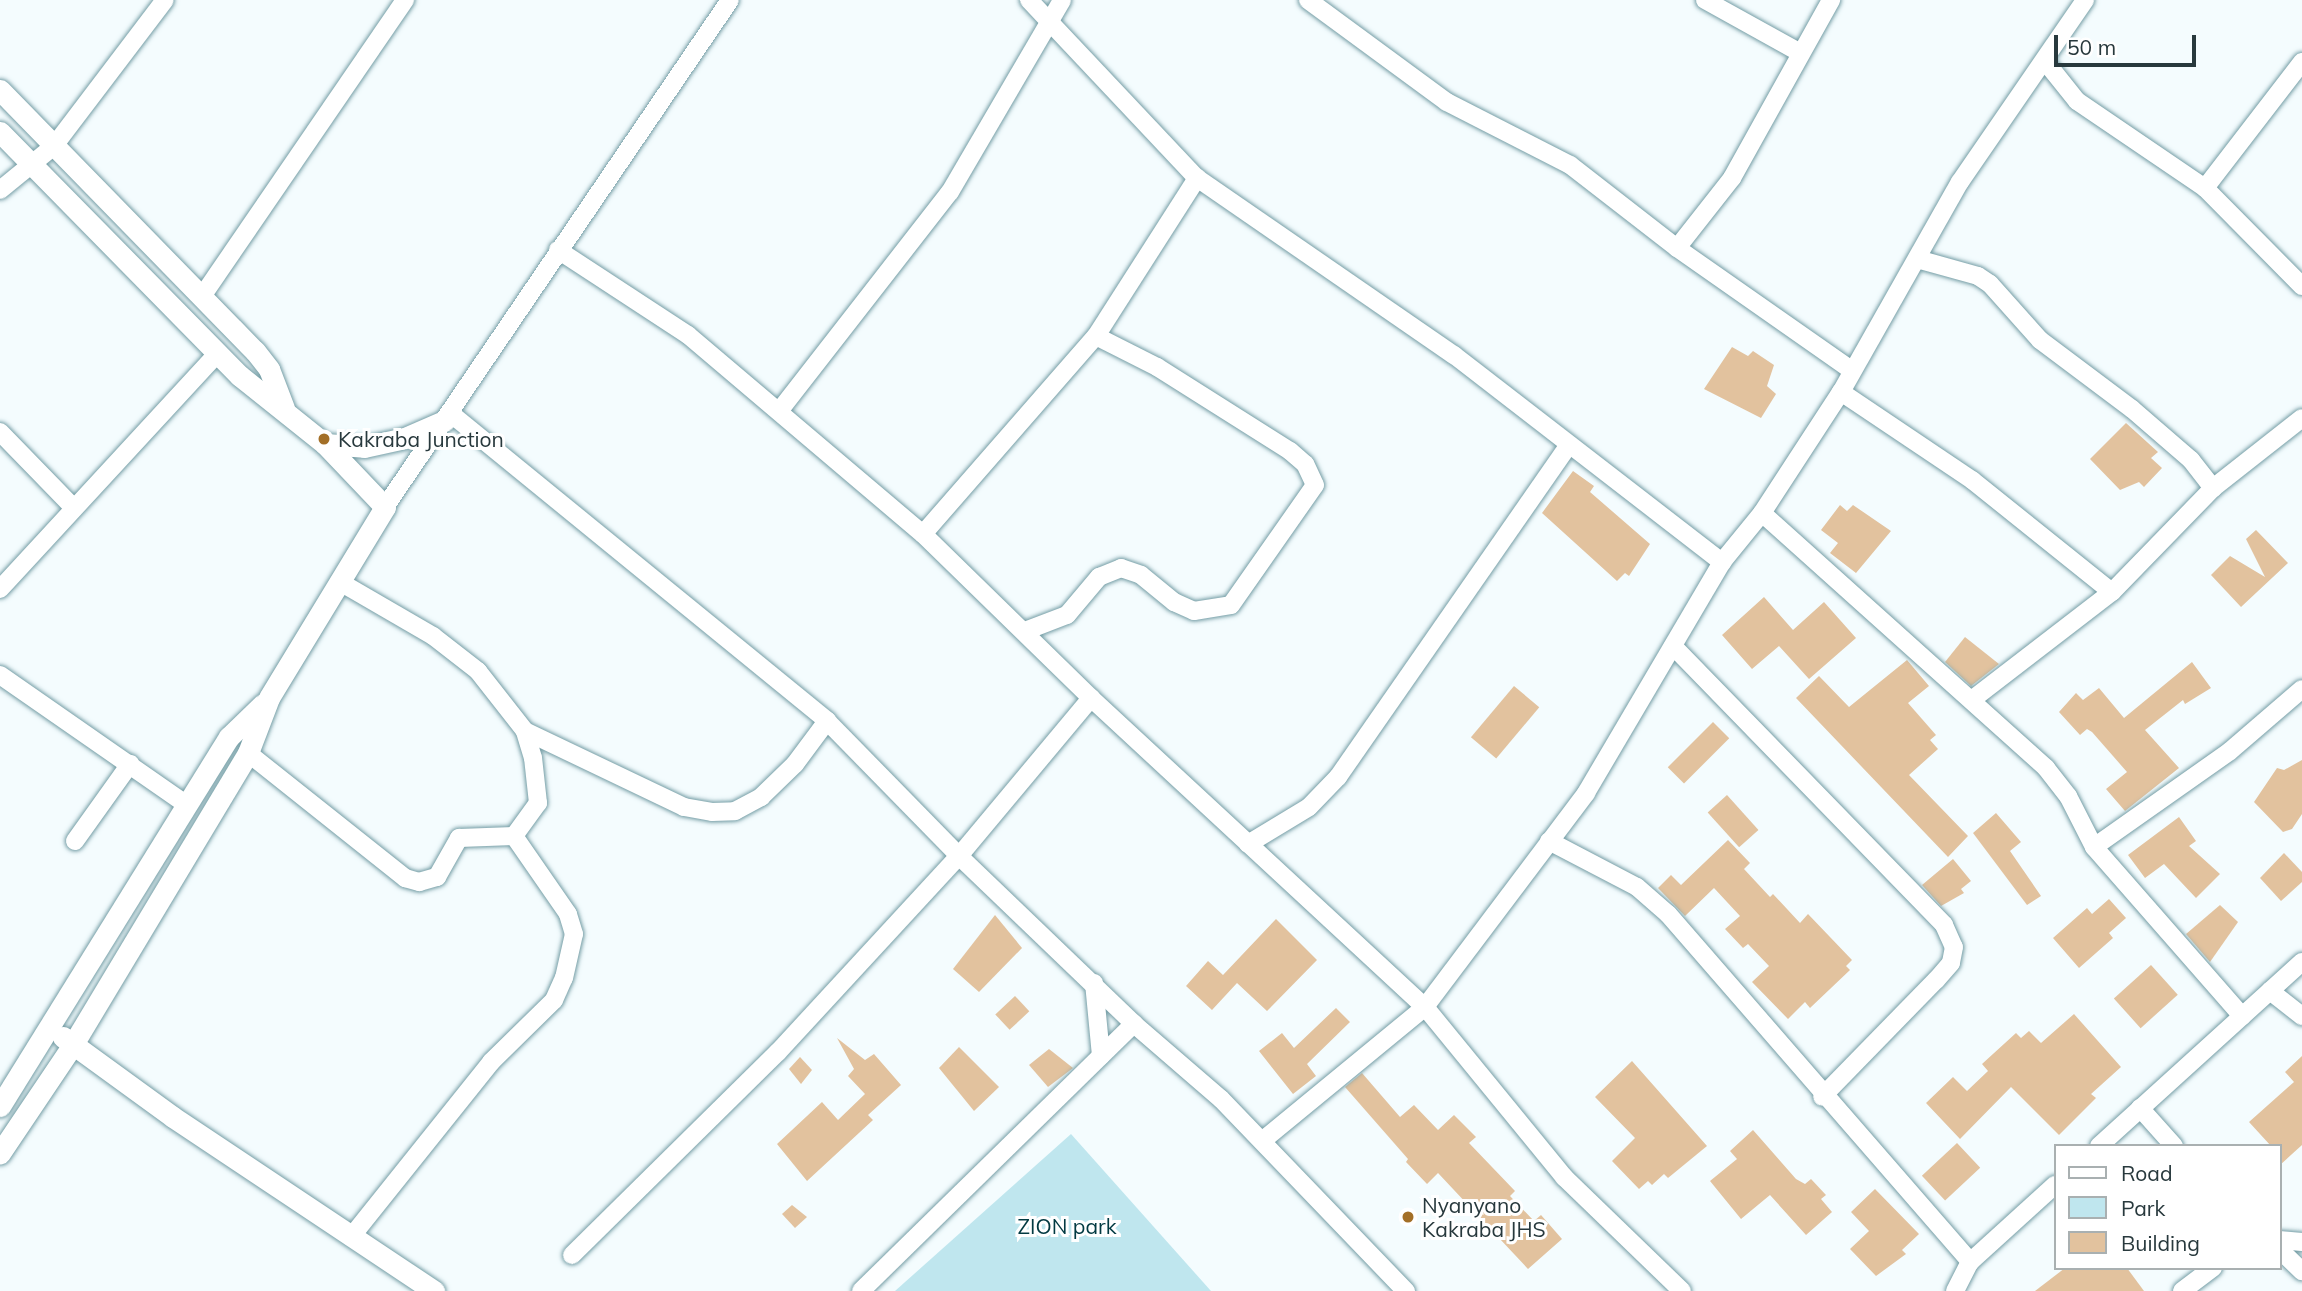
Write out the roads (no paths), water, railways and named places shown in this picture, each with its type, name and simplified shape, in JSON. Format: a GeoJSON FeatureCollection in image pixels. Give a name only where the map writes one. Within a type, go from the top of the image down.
{"type":"FeatureCollection","features":[{"type":"Feature","properties":{"kind":"street"},"geometry":{"type":"LineString","coordinates":[[0,190],[34,166],[54,146],[165,0]]}},
{"type":"Feature","properties":{"kind":"street"},"geometry":{"type":"LineString","coordinates":[[203,295],[405,0]]}},
{"type":"Feature","properties":{"kind":"street"},"geometry":{"type":"LineString","coordinates":[[0,1153],[74,1044],[248,753],[269,698],[386,507],[730,0]]}},
{"type":"Feature","properties":{"kind":"street"},"geometry":{"type":"LineString","coordinates":[[1030,0],[1196,178],[1454,355],[1722,562]]}},
{"type":"Feature","properties":{"kind":"street"},"geometry":{"type":"LineString","coordinates":[[780,410],[950,192],[1062,0]]}},
{"type":"Feature","properties":{"kind":"street"},"geometry":{"type":"LineString","coordinates":[[1308,0],[1447,102],[1570,165],[1677,248],[1851,370]]}},
{"type":"Feature","properties":{"kind":"street"},"geometry":{"type":"LineString","coordinates":[[1705,0],[1799,52]]}},
{"type":"Feature","properties":{"kind":"street"},"geometry":{"type":"LineString","coordinates":[[1677,248],[1731,178],[1799,52],[1831,0]]}},
{"type":"Feature","properties":{"kind":"street"},"geometry":{"type":"LineString","coordinates":[[1262,1141],[1425,1007],[1586,793],[1722,562],[1762,513],[1840,392],[1960,182],[2085,0]]}},
{"type":"Feature","properties":{"kind":"street"},"geometry":{"type":"LineString","coordinates":[[2045,61],[2077,101],[2205,188],[2302,286]]}},
{"type":"Feature","properties":{"kind":"street"},"geometry":{"type":"LineString","coordinates":[[2205,188],[2302,62]]}},
{"type":"Feature","properties":{"kind":"street"},"geometry":{"type":"LineString","coordinates":[[0,90],[203,295],[269,369],[285,410]]}},
{"type":"Feature","properties":{"kind":"street"},"geometry":{"type":"LineString","coordinates":[[0,132],[217,354],[325,444],[386,507]]}},
{"type":"Feature","properties":{"kind":"street"},"geometry":{"type":"LineString","coordinates":[[923,534],[1096,336],[1196,178]]}},
{"type":"Feature","properties":{"kind":"street"},"geometry":{"type":"LineString","coordinates":[[558,250],[688,335],[780,410],[923,534],[1091,698],[1425,1007],[1564,1177],[1671,1287]]}},
{"type":"Feature","properties":{"kind":"street"},"geometry":{"type":"LineString","coordinates":[[1917,259],[1978,276],[1990,284],[2040,340],[2132,409],[2191,460],[2213,488]]}},
{"type":"Feature","properties":{"kind":"street"},"geometry":{"type":"LineString","coordinates":[[1025,631],[1067,615],[1099,577],[1121,568],[1141,575],[1174,602],[1194,611],[1231,605],[1315,485],[1305,464],[1290,450],[1157,368],[1096,336]]}},
{"type":"Feature","properties":{"kind":"street"},"geometry":{"type":"LineString","coordinates":[[0,589],[217,354]]}},
{"type":"Feature","properties":{"kind":"street"},"geometry":{"type":"LineString","coordinates":[[1840,392],[1972,480],[2112,592]]}},
{"type":"Feature","properties":{"kind":"street"},"geometry":{"type":"LineString","coordinates":[[325,444],[364,447],[405,438],[447,417]]}},
{"type":"Feature","properties":{"kind":"street"},"geometry":{"type":"LineString","coordinates":[[447,417],[827,721],[959,856],[1134,1024],[1262,1141],[1406,1291]]}},
{"type":"Feature","properties":{"kind":"street"},"geometry":{"type":"LineString","coordinates":[[1973,699],[2112,592],[2213,488],[2302,418]]}},
{"type":"Feature","properties":{"kind":"street"},"geometry":{"type":"LineString","coordinates":[[0,432],[74,508]]}},
{"type":"Feature","properties":{"kind":"street"},"geometry":{"type":"LineString","coordinates":[[1248,844],[1309,807],[1338,777],[1569,445]]}},
{"type":"Feature","properties":{"kind":"street"},"geometry":{"type":"LineString","coordinates":[[1762,513],[1973,699],[2046,768],[2068,796],[2094,847],[2242,1016]]}},
{"type":"Feature","properties":{"kind":"street"},"geometry":{"type":"LineString","coordinates":[[340,582],[433,636],[478,671],[525,731],[533,758],[538,803],[514,836]]}},
{"type":"Feature","properties":{"kind":"street"},"geometry":{"type":"LineString","coordinates":[[1673,646],[1944,925],[1954,947],[1951,963],[1937,980],[1822,1097]]}},
{"type":"Feature","properties":{"kind":"street"},"geometry":{"type":"LineString","coordinates":[[0,675],[187,805]]}},
{"type":"Feature","properties":{"kind":"street"},"geometry":{"type":"LineString","coordinates":[[2094,847],[2230,751],[2302,689]]}},
{"type":"Feature","properties":{"kind":"street"},"geometry":{"type":"LineString","coordinates":[[0,1105],[229,737],[269,698]]}},
{"type":"Feature","properties":{"kind":"street"},"geometry":{"type":"LineString","coordinates":[[572,1255],[778,1052],[959,856],[1091,698]]}},
{"type":"Feature","properties":{"kind":"street"},"geometry":{"type":"LineString","coordinates":[[525,731],[684,807],[723,812],[735,811],[776,785],[827,721]]}},
{"type":"Feature","properties":{"kind":"street"},"geometry":{"type":"LineString","coordinates":[[248,753],[405,878],[419,882],[437,877],[459,838],[514,836]]}},
{"type":"Feature","properties":{"kind":"street"},"geometry":{"type":"LineString","coordinates":[[75,841],[130,764]]}},
{"type":"Feature","properties":{"kind":"street"},"geometry":{"type":"LineString","coordinates":[[351,1237],[491,1062],[554,1000],[564,978],[574,934],[568,914],[514,836]]}},
{"type":"Feature","properties":{"kind":"street"},"geometry":{"type":"LineString","coordinates":[[1549,841],[1637,887],[1668,914],[1822,1097],[1970,1262]]}},
{"type":"Feature","properties":{"kind":"street"},"geometry":{"type":"LineString","coordinates":[[2101,1144],[2302,962]]}},
{"type":"Feature","properties":{"kind":"street"},"geometry":{"type":"LineString","coordinates":[[1094,983],[1101,1056]]}},
{"type":"Feature","properties":{"kind":"street"},"geometry":{"type":"LineString","coordinates":[[2270,991],[2302,1016]]}},
{"type":"Feature","properties":{"kind":"street"},"geometry":{"type":"LineString","coordinates":[[861,1291],[1134,1024]]}},
{"type":"Feature","properties":{"kind":"street"},"geometry":{"type":"LineString","coordinates":[[49,1028],[173,1117],[434,1291]]}},
{"type":"Feature","properties":{"kind":"street"},"geometry":{"type":"LineString","coordinates":[[2140,1108],[2172,1144]]}},
{"type":"Feature","properties":{"kind":"street"},"geometry":{"type":"LineString","coordinates":[[1955,1291],[1970,1262],[2054,1186]]}},
{"type":"Feature","properties":{"kind":"street"},"geometry":{"type":"LineString","coordinates":[[2281,1240],[2302,1242]]}},
{"type":"Feature","properties":{"kind":"street"},"geometry":{"type":"LineString","coordinates":[[2281,1251],[2302,1271]]}},
{"type":"Feature","properties":{"kind":"street"},"geometry":{"type":"LineString","coordinates":[[2182,1291],[2210,1270]]}},
{"type":"Feature","properties":{"kind":"place","name":"Kakraba Junction"},"geometry":{"type":"Point","coordinates":[324,439]}},
{"type":"Feature","properties":{"kind":"place","name":"Nyanyano Kakraba JHS"},"geometry":{"type":"Point","coordinates":[1408,1217]}},
{"type":"Feature","properties":{"kind":"park label","name":"ZION park"},"geometry":{"type":"Point","coordinates":[1067,1226]}}]}
